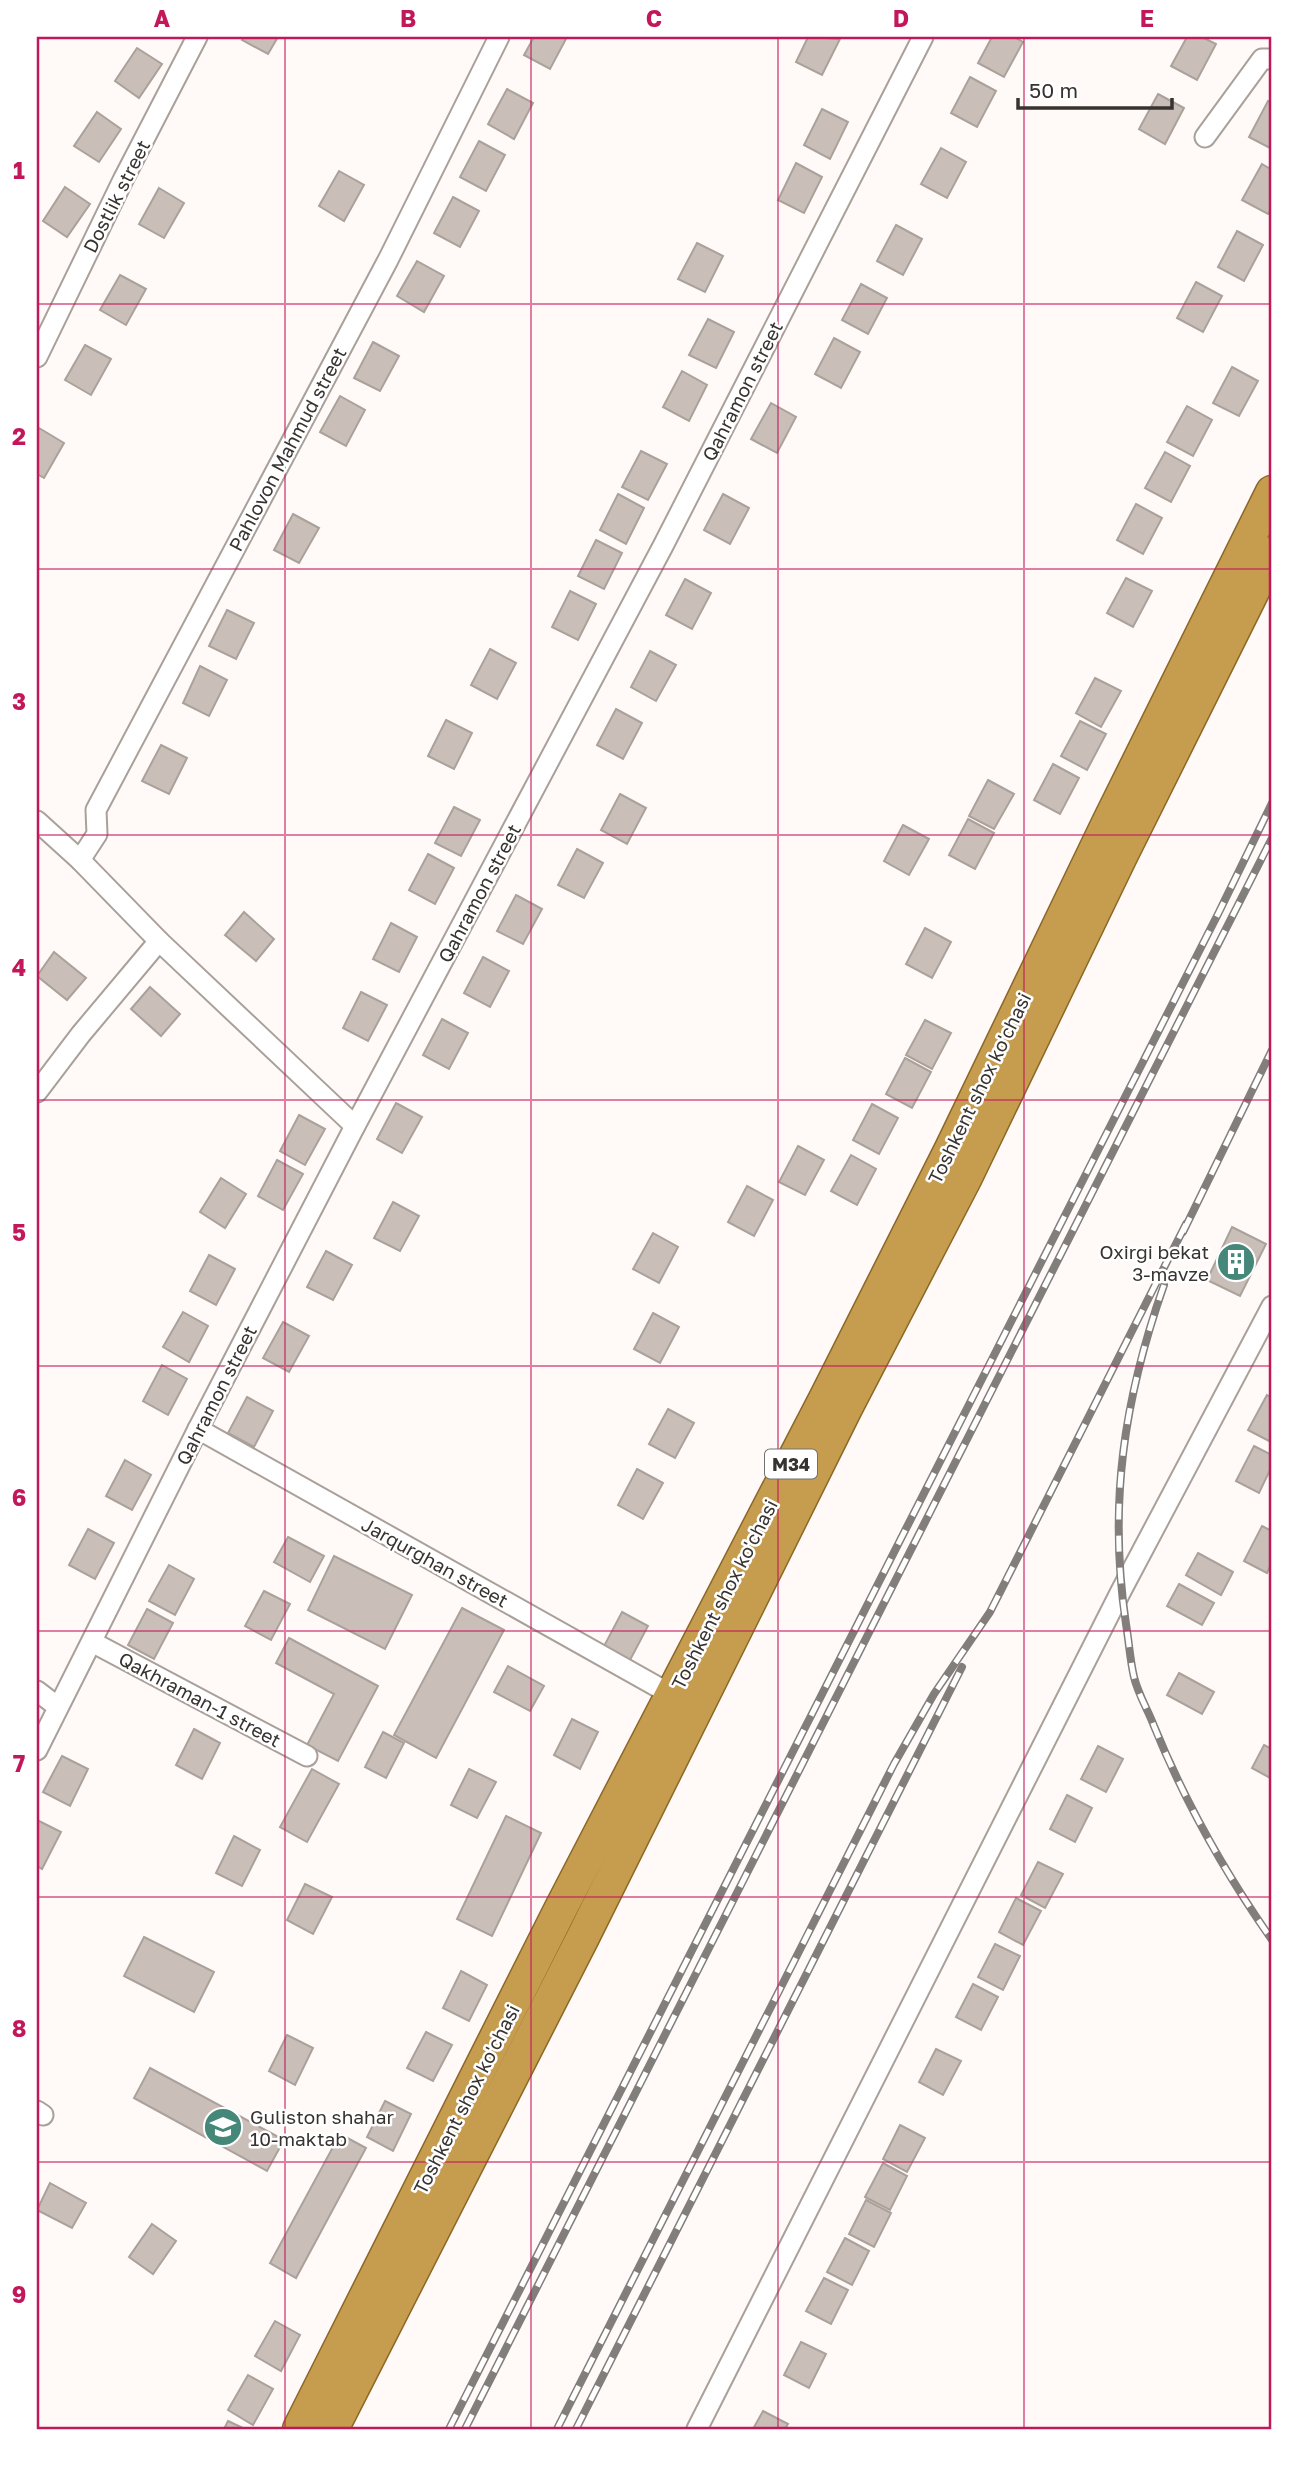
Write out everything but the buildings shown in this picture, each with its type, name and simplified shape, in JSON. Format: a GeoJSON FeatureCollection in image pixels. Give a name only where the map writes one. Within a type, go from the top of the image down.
{"type":"FeatureCollection","features":[{"type":"Feature","properties":{"kind":"highway","name":"Toshkent shox ko'chasi"},"geometry":{"type":"LineString","coordinates":[[332,2429],[583,1937],[836,1402],[951,1149],[1114,810],[1272,492]]}},
{"type":"Feature","properties":{"kind":"highway","name":"Toshkent shox ko'chasi"},"geometry":{"type":"LineString","coordinates":[[299,2429],[672,1695],[966,1177],[1121,856],[1272,553]]}},
{"type":"Feature","properties":{"kind":"street","name":"Dostlik street"},"geometry":{"type":"LineString","coordinates":[[37,357],[124,178],[197,37]]}},
{"type":"Feature","properties":{"kind":"street","name":"Pahlovon Mahmud street"},"geometry":{"type":"LineString","coordinates":[[80,860],[97,834],[96,810],[388,260],[499,37]]}},
{"type":"Feature","properties":{"kind":"street","name":"Qahramon street"},"geometry":{"type":"LineString","coordinates":[[37,1751],[198,1429],[355,1126],[663,546],[923,37]]}},
{"type":"Feature","properties":{"kind":"street"},"geometry":{"type":"LineString","coordinates":[[1205,137],[1262,59],[1272,59]]}},
{"type":"Feature","properties":{"kind":"street"},"geometry":{"type":"LineString","coordinates":[[37,821],[80,860],[159,941],[355,1126]]}},
{"type":"Feature","properties":{"kind":"street"},"geometry":{"type":"LineString","coordinates":[[37,1092],[81,1034],[159,941]]}},
{"type":"Feature","properties":{"kind":"street"},"geometry":{"type":"LineString","coordinates":[[697,2429],[1121,1591],[1272,1306]]}},
{"type":"Feature","properties":{"kind":"street","name":"Jarqurghan street"},"geometry":{"type":"LineString","coordinates":[[198,1429],[672,1695]]}},
{"type":"Feature","properties":{"kind":"street","name":"Qakhraman-1 street"},"geometry":{"type":"LineString","coordinates":[[92,1642],[307,1756]]}},
{"type":"Feature","properties":{"kind":"street"},"geometry":{"type":"LineString","coordinates":[[37,1691],[58,1707]]}},
{"type":"Feature","properties":{"kind":"railway"},"geometry":{"type":"LineString","coordinates":[[449,2429],[1272,803]]}},
{"type":"Feature","properties":{"kind":"railway"},"geometry":{"type":"LineString","coordinates":[[465,2429],[1272,838]]}},
{"type":"Feature","properties":{"kind":"railway"},"geometry":{"type":"LineString","coordinates":[[1183,1232],[1272,1050]]}},
{"type":"Feature","properties":{"kind":"railway"},"geometry":{"type":"LineString","coordinates":[[557,2429],[894,1764],[934,1694],[990,1612],[1186,1224]]}},
{"type":"Feature","properties":{"kind":"railway"},"geometry":{"type":"LineString","coordinates":[[1164,1285],[1139,1369],[1123,1452],[1119,1536],[1121,1580],[1131,1664],[1141,1696],[1193,1809],[1222,1863],[1272,1940]]}},
{"type":"Feature","properties":{"kind":"railway"},"geometry":{"type":"LineString","coordinates":[[576,2429],[962,1667]]}},
{"type":"Feature","properties":{"kind":"place","name":"Oxirgi bekat 3-mavze"},"geometry":{"type":"Point","coordinates":[1236,1262]}},
{"type":"Feature","properties":{"kind":"place","name":"Guliston shahar 10-maktab"},"geometry":{"type":"Point","coordinates":[223,2127]}}]}
